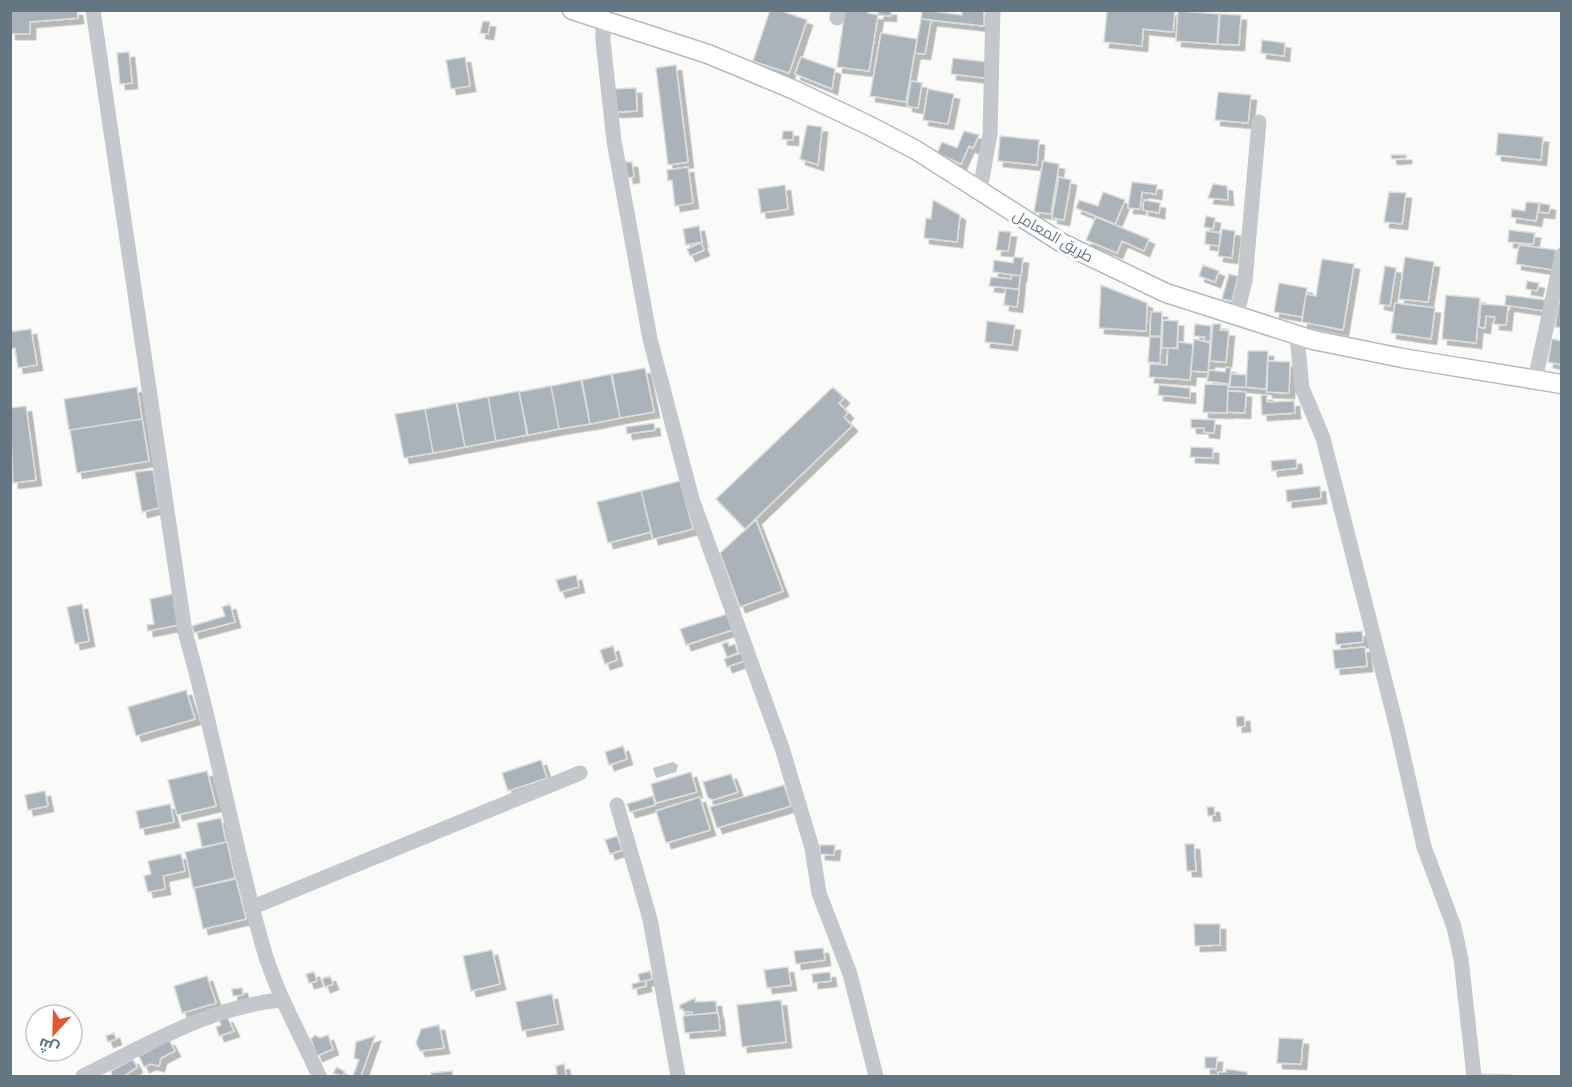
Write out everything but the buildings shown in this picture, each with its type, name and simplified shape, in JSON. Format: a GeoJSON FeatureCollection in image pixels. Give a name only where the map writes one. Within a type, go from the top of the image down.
{"type":"FeatureCollection","features":[{"type":"Feature","properties":{"kind":"main road","name":"طريق المعامل"},"geometry":{"type":"LineString","coordinates":[[572,10],[708,54],[792,89],[916,150],[1062,243],[1166,293],[1297,336],[1402,358],[1562,384]]}},
{"type":"Feature","properties":{"kind":"street"},"geometry":{"type":"LineString","coordinates":[[93,10],[185,632],[210,722],[263,947],[281,1000],[295,1024],[319,1077]]}},
{"type":"Feature","properties":{"kind":"street"},"geometry":{"type":"LineString","coordinates":[[980,190],[990,134],[993,10]]}},
{"type":"Feature","properties":{"kind":"street"},"geometry":{"type":"LineString","coordinates":[[603,20],[603,41],[614,141],[650,339],[692,499],[782,748],[812,848],[819,893],[850,974],[876,1077]]}},
{"type":"Feature","properties":{"kind":"street"},"geometry":{"type":"LineString","coordinates":[[1236,317],[1245,281],[1258,122]]}},
{"type":"Feature","properties":{"kind":"street"},"geometry":{"type":"LineString","coordinates":[[1535,380],[1562,255]]}},
{"type":"Feature","properties":{"kind":"street"},"geometry":{"type":"LineString","coordinates":[[1297,336],[1302,388],[1323,438],[1393,712],[1424,847],[1454,927],[1461,959],[1474,1077]]}},
{"type":"Feature","properties":{"kind":"street"},"geometry":{"type":"LineString","coordinates":[[254,907],[580,773]]}},
{"type":"Feature","properties":{"kind":"street"},"geometry":{"type":"LineString","coordinates":[[616,805],[650,918],[678,1077]]}},
{"type":"Feature","properties":{"kind":"street"},"geometry":{"type":"LineString","coordinates":[[83,1077],[207,1016],[232,1008],[281,1000]]}},
{"type":"Feature","properties":{"kind":"shaded area"},"geometry":{"type":"Polygon","coordinates":[[[673,762],[678,765],[676,772],[656,778],[653,768],[673,762]]]}}]}
